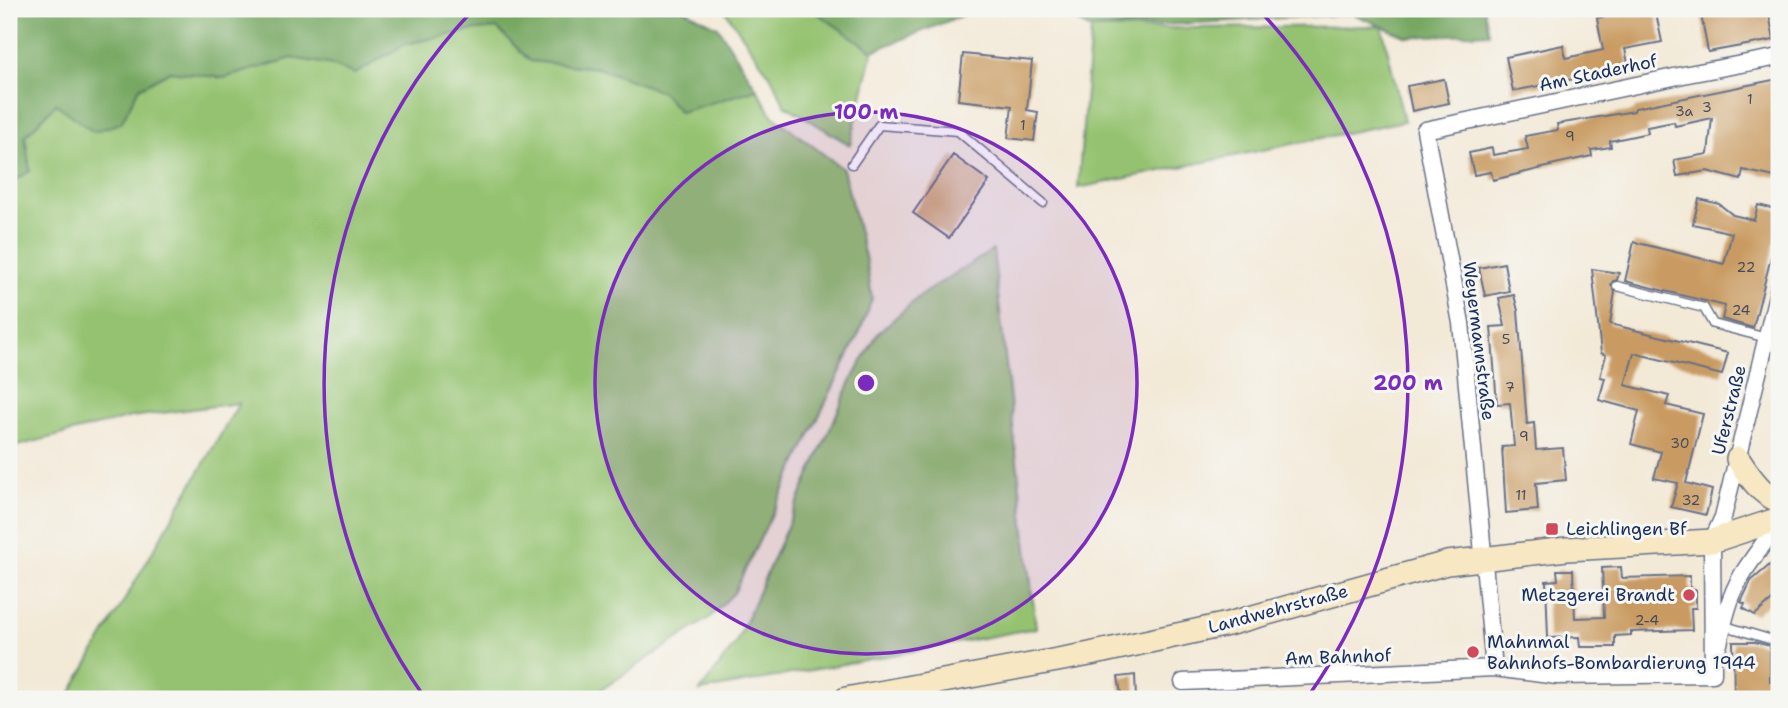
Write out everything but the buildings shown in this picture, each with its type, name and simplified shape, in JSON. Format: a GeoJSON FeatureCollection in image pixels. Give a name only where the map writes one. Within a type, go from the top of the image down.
{"type":"FeatureCollection","features":[{"type":"Feature","properties":{"kind":"main road"},"geometry":{"type":"LineString","coordinates":[[1738,459],[1750,477],[1773,499],[1779,500]]}},
{"type":"Feature","properties":{"kind":"main road","name":"Landwehrstraße"},"geometry":{"type":"LineString","coordinates":[[846,699],[1090,654],[1228,624],[1447,563],[1567,548],[1776,535]]}},
{"type":"Feature","properties":{"kind":"street","name":"Am Staderhof"},"geometry":{"type":"LineString","coordinates":[[1425,130],[1779,57]]}},
{"type":"Feature","properties":{"kind":"street","name":"Weyermannstraße"},"geometry":{"type":"LineString","coordinates":[[1425,130],[1461,323],[1484,558]]}},
{"type":"Feature","properties":{"kind":"street","name":"Uferstraße"},"geometry":{"type":"LineString","coordinates":[[1712,541],[1723,517],[1779,287]]}},
{"type":"Feature","properties":{"kind":"street"},"geometry":{"type":"LineString","coordinates":[[1717,625],[1742,574],[1776,535]]}},
{"type":"Feature","properties":{"kind":"street"},"geometry":{"type":"LineString","coordinates":[[1712,541],[1717,625]]}},
{"type":"Feature","properties":{"kind":"street"},"geometry":{"type":"LineString","coordinates":[[1484,558],[1494,668]]}},
{"type":"Feature","properties":{"kind":"street","name":"Am Bahnhof"},"geometry":{"type":"LineString","coordinates":[[1183,682],[1494,668],[1557,676],[1713,674],[1717,625]]}},
{"type":"Feature","properties":{"kind":"lane"},"geometry":{"type":"LineString","coordinates":[[852,164],[879,125],[958,131],[1042,203]]}},
{"type":"Feature","properties":{"kind":"lane"},"geometry":{"type":"LineString","coordinates":[[1617,286],[1704,308],[1713,324],[1767,338]]}},
{"type":"Feature","properties":{"kind":"lane"},"geometry":{"type":"LineString","coordinates":[[1717,625],[1779,642]]}},
{"type":"Feature","properties":{"kind":"green space"},"geometry":{"type":"Polygon","coordinates":[[[9,9],[683,9],[718,27],[757,89],[680,112],[661,91],[598,68],[530,61],[497,28],[468,31],[405,44],[355,74],[328,64],[292,58],[224,78],[170,71],[139,88],[121,123],[93,132],[56,104],[25,136],[30,171],[9,184],[9,9]]]}},
{"type":"Feature","properties":{"kind":"green space"},"geometry":{"type":"Polygon","coordinates":[[[720,9],[823,9],[817,13],[873,51],[850,145],[785,105],[771,77],[726,12],[720,9]]]}},
{"type":"Feature","properties":{"kind":"green space"},"geometry":{"type":"Polygon","coordinates":[[[823,9],[978,9],[873,51],[817,13],[823,9]]]}},
{"type":"Feature","properties":{"kind":"green space"},"geometry":{"type":"Polygon","coordinates":[[[1053,9],[1484,9],[1489,33],[1407,37],[1353,14],[1091,29],[1053,9]]]}},
{"type":"Feature","properties":{"kind":"green space"},"geometry":{"type":"Polygon","coordinates":[[[1382,26],[1404,121],[1078,188],[1091,29],[1382,26]]]}},
{"type":"Feature","properties":{"kind":"green space"},"geometry":{"type":"Polygon","coordinates":[[[497,28],[530,61],[598,68],[661,91],[680,112],[757,89],[772,115],[843,169],[867,265],[872,299],[860,331],[734,593],[709,618],[587,699],[67,699],[239,403],[131,417],[9,448],[9,184],[30,171],[25,136],[56,104],[121,123],[139,88],[170,71],[224,78],[292,58],[328,64],[355,74],[405,44],[497,28]]]}},
{"type":"Feature","properties":{"kind":"green space"},"geometry":{"type":"Polygon","coordinates":[[[993,250],[1036,628],[700,691],[736,643],[852,379],[878,333],[921,295],[993,250]]]}},
{"type":"Feature","properties":{"kind":"place","name":"Leichlingen Bf"},"geometry":{"type":"Point","coordinates":[1552,529]}},
{"type":"Feature","properties":{"kind":"place","name":"Metzgerei Brandt"},"geometry":{"type":"Point","coordinates":[1689,595]}},
{"type":"Feature","properties":{"kind":"place","name":"Mahnmal Bahnhofs-Bombardierung 1944"},"geometry":{"type":"Point","coordinates":[1473,652]}}]}
